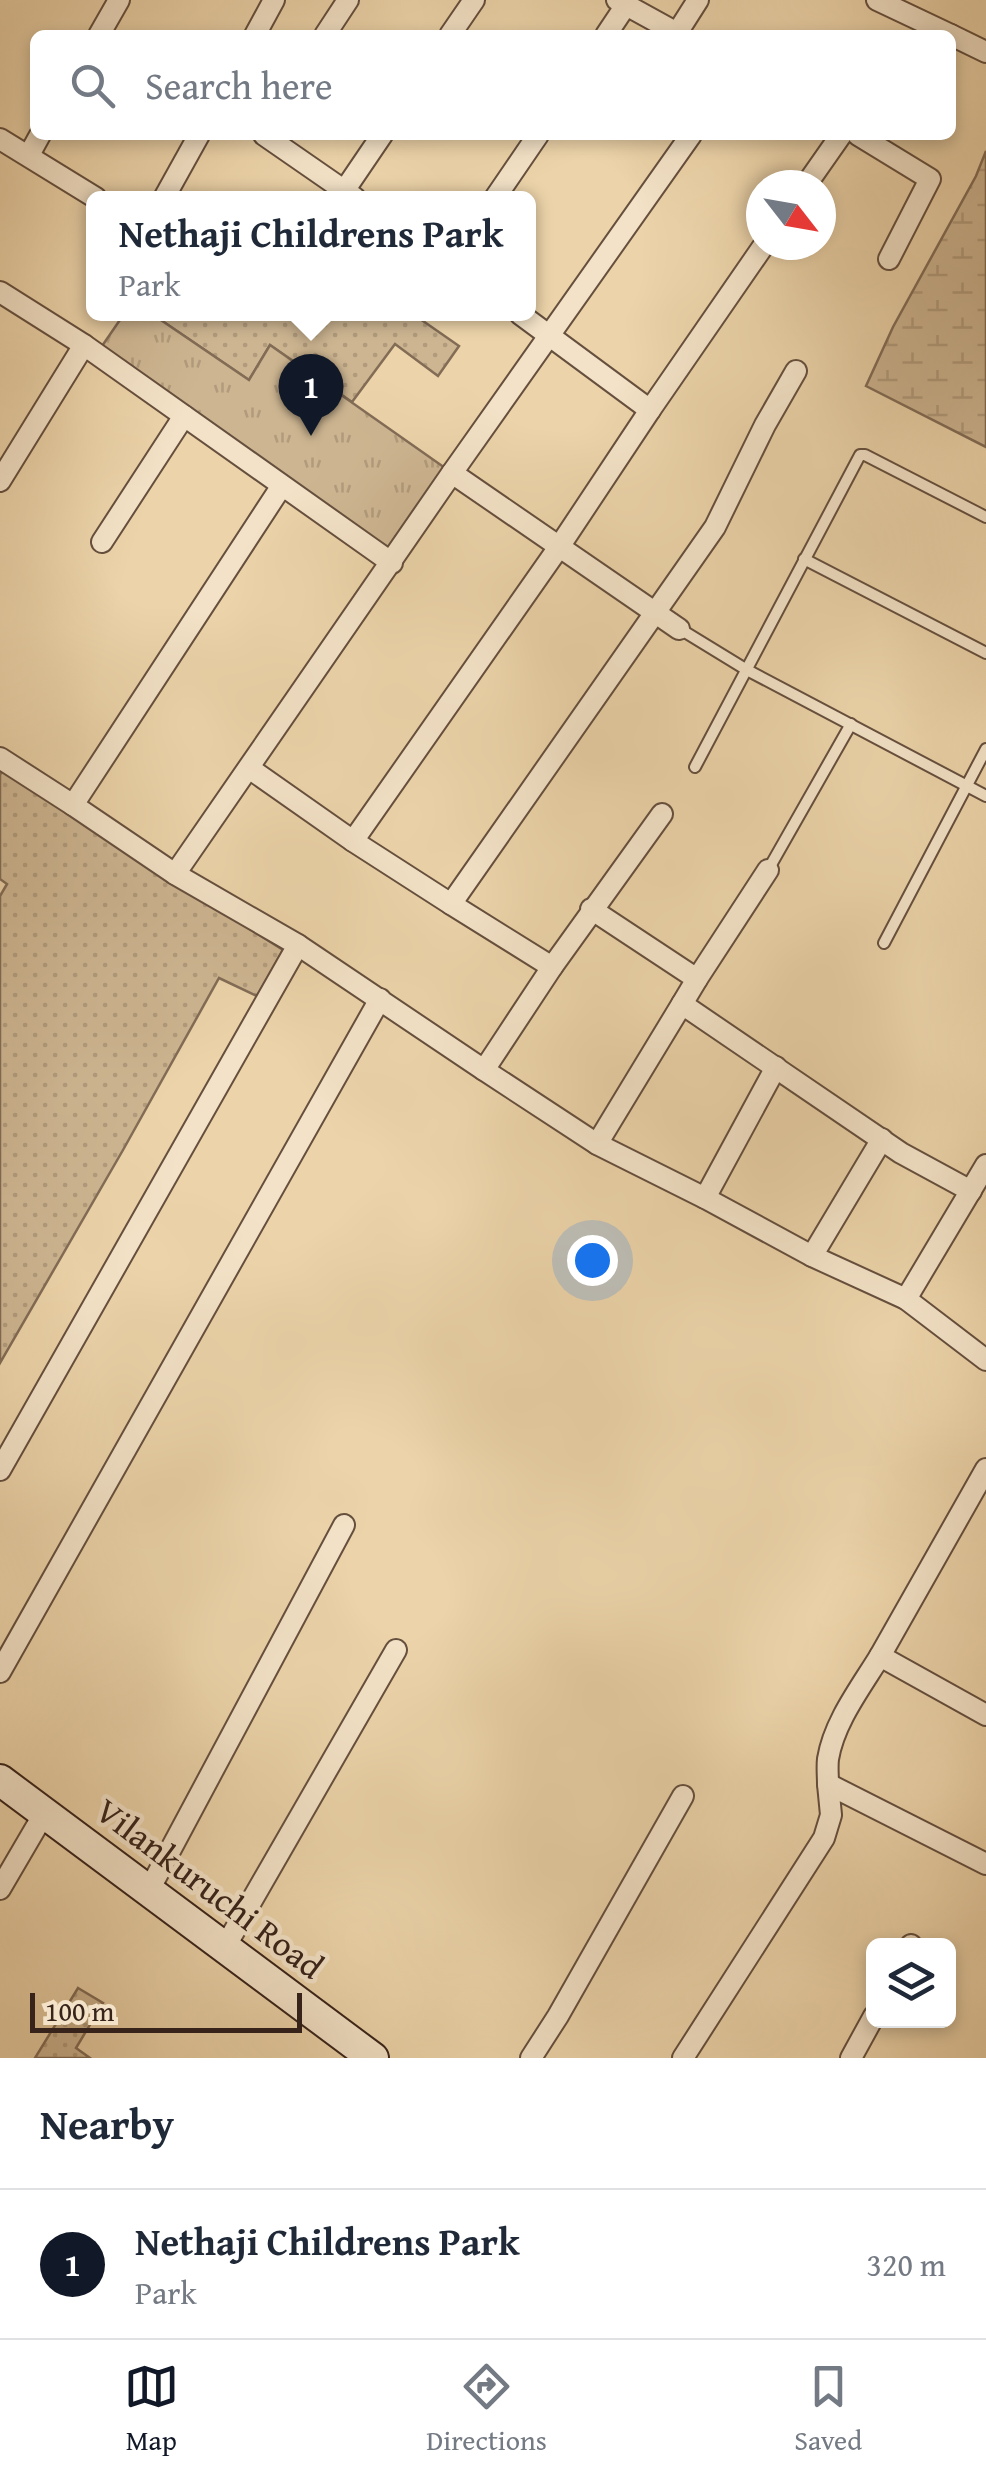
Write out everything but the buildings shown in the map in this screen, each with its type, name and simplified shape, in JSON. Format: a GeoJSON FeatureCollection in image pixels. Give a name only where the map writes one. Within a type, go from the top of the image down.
{"type":"FeatureCollection","features":[{"type":"Feature","properties":{"kind":"main road","name":"Vilankuruchi Road"},"geometry":{"type":"LineString","coordinates":[[0,1780],[373,2058]]}},
{"type":"Feature","properties":{"kind":"street"},"geometry":{"type":"LineString","coordinates":[[102,30],[119,0]]}},
{"type":"Feature","properties":{"kind":"street"},"geometry":{"type":"LineString","coordinates":[[258,30],[274,0]]}},
{"type":"Feature","properties":{"kind":"street"},"geometry":{"type":"LineString","coordinates":[[328,30],[348,0]]}},
{"type":"Feature","properties":{"kind":"street"},"geometry":{"type":"LineString","coordinates":[[453,30],[474,0]]}},
{"type":"Feature","properties":{"kind":"street"},"geometry":{"type":"LineString","coordinates":[[681,30],[698,0]]}},
{"type":"Feature","properties":{"kind":"street"},"geometry":{"type":"LineString","coordinates":[[877,0],[940,30]]}},
{"type":"Feature","properties":{"kind":"street"},"geometry":{"type":"LineString","coordinates":[[608,30],[622,2],[672,30]]}},
{"type":"Feature","properties":{"kind":"street"},"geometry":{"type":"LineString","coordinates":[[956,37],[986,52]]}},
{"type":"Feature","properties":{"kind":"street"},"geometry":{"type":"LineString","coordinates":[[0,140],[86,192]]}},
{"type":"Feature","properties":{"kind":"street"},"geometry":{"type":"LineString","coordinates":[[29,155],[37,140]]}},
{"type":"Feature","properties":{"kind":"street"},"geometry":{"type":"LineString","coordinates":[[168,191],[196,140]]}},
{"type":"Feature","properties":{"kind":"street"},"geometry":{"type":"LineString","coordinates":[[271,140],[344,191]]}},
{"type":"Feature","properties":{"kind":"street"},"geometry":{"type":"LineString","coordinates":[[352,191],[379,140]]}},
{"type":"Feature","properties":{"kind":"street"},"geometry":{"type":"LineString","coordinates":[[501,191],[535,140]]}},
{"type":"Feature","properties":{"kind":"street"},"geometry":{"type":"LineString","coordinates":[[175,874],[688,140]]}},
{"type":"Feature","properties":{"kind":"street"},"geometry":{"type":"LineString","coordinates":[[816,170],[837,140]]}},
{"type":"Feature","properties":{"kind":"street"},"geometry":{"type":"LineString","coordinates":[[866,140],[930,179],[888,259]]}},
{"type":"Feature","properties":{"kind":"street"},"geometry":{"type":"LineString","coordinates":[[354,841],[754,260]]}},
{"type":"Feature","properties":{"kind":"street"},"geometry":{"type":"LineString","coordinates":[[0,292],[84,346],[392,563]]}},
{"type":"Feature","properties":{"kind":"street"},"geometry":{"type":"LineString","coordinates":[[531,321],[650,410]]}},
{"type":"Feature","properties":{"kind":"street"},"geometry":{"type":"LineString","coordinates":[[0,481],[84,346]]}},
{"type":"Feature","properties":{"kind":"street"},"geometry":{"type":"LineString","coordinates":[[451,904],[716,527],[796,371]]}},
{"type":"Feature","properties":{"kind":"street"},"geometry":{"type":"LineString","coordinates":[[102,542],[184,416]]}},
{"type":"Feature","properties":{"kind":"street"},"geometry":{"type":"LineString","coordinates":[[452,473],[679,629]]}},
{"type":"Feature","properties":{"kind":"street"},"geometry":{"type":"LineString","coordinates":[[73,805],[281,486]]}},
{"type":"Feature","properties":{"kind":"street"},"geometry":{"type":"LineString","coordinates":[[0,758],[175,874],[298,945],[597,1144],[812,1256],[906,1299],[986,1360]]}},
{"type":"Feature","properties":{"kind":"street"},"geometry":{"type":"LineString","coordinates":[[249,768],[354,841],[552,967]]}},
{"type":"Feature","properties":{"kind":"street"},"geometry":{"type":"LineString","coordinates":[[484,1070],[592,909],[662,814]]}},
{"type":"Feature","properties":{"kind":"street"},"geometry":{"type":"LineString","coordinates":[[597,1144],[768,870]]}},
{"type":"Feature","properties":{"kind":"street"},"geometry":{"type":"LineString","coordinates":[[592,909],[697,979]]}},
{"type":"Feature","properties":{"kind":"street"},"geometry":{"type":"LineString","coordinates":[[0,1470],[298,945]]}},
{"type":"Feature","properties":{"kind":"street"},"geometry":{"type":"LineString","coordinates":[[0,1672],[380,1000]]}},
{"type":"Feature","properties":{"kind":"street"},"geometry":{"type":"LineString","coordinates":[[682,1004],[901,1153],[971,1191]]}},
{"type":"Feature","properties":{"kind":"street"},"geometry":{"type":"LineString","coordinates":[[705,1198],[776,1067]]}},
{"type":"Feature","properties":{"kind":"street"},"geometry":{"type":"LineString","coordinates":[[812,1256],[882,1140]]}},
{"type":"Feature","properties":{"kind":"street"},"geometry":{"type":"LineString","coordinates":[[906,1299],[986,1165]]}},
{"type":"Feature","properties":{"kind":"street"},"geometry":{"type":"LineString","coordinates":[[684,2058],[824,1838],[831,1815],[828,1760],[834,1738],[986,1469]]}},
{"type":"Feature","properties":{"kind":"street"},"geometry":{"type":"LineString","coordinates":[[149,1890],[344,1524]]}},
{"type":"Feature","properties":{"kind":"street"},"geometry":{"type":"LineString","coordinates":[[225,1947],[396,1650]]}},
{"type":"Feature","properties":{"kind":"street"},"geometry":{"type":"LineString","coordinates":[[880,1656],[986,1715]]}},
{"type":"Feature","properties":{"kind":"street"},"geometry":{"type":"LineString","coordinates":[[828,1784],[986,1864]]}},
{"type":"Feature","properties":{"kind":"street"},"geometry":{"type":"LineString","coordinates":[[531,2058],[683,1796]]}},
{"type":"Feature","properties":{"kind":"street"},"geometry":{"type":"LineString","coordinates":[[0,1888],[45,1812]]}},
{"type":"Feature","properties":{"kind":"street"},"geometry":{"type":"LineString","coordinates":[[852,2058],[868,2028]]}},
{"type":"Feature","properties":{"kind":"lane"},"geometry":{"type":"LineString","coordinates":[[695,768],[860,456],[865,455],[986,518]]}},
{"type":"Feature","properties":{"kind":"lane"},"geometry":{"type":"LineString","coordinates":[[804,560],[986,653]]}},
{"type":"Feature","properties":{"kind":"lane"},"geometry":{"type":"LineString","coordinates":[[679,629],[747,670],[986,796]]}},
{"type":"Feature","properties":{"kind":"lane"},"geometry":{"type":"LineString","coordinates":[[768,870],[851,724]]}},
{"type":"Feature","properties":{"kind":"lane"},"geometry":{"type":"LineString","coordinates":[[884,943],[986,748]]}},
{"type":"Feature","properties":{"kind":"green space"},"geometry":{"type":"Polygon","coordinates":[[[986,151],[986,447],[866,386],[986,151]]]}},
{"type":"Feature","properties":{"kind":"green space"},"geometry":{"type":"Polygon","coordinates":[[[119,321],[162,321],[249,380],[270,345],[448,470],[394,551],[284,480],[100,349],[119,321]]]}},
{"type":"Feature","properties":{"kind":"green space"},"geometry":{"type":"Polygon","coordinates":[[[162,321],[423,321],[459,346],[438,376],[395,344],[352,402],[270,345],[249,380],[162,321]]]}},
{"type":"Feature","properties":{"kind":"green space"},"geometry":{"type":"Polygon","coordinates":[[[3,769],[283,950],[257,996],[219,978],[0,1363],[0,896],[7,884],[0,879],[3,769]]]}},
{"type":"Feature","properties":{"kind":"green space"},"geometry":{"type":"Polygon","coordinates":[[[78,1988],[103,2003],[76,2048],[90,2058],[35,2058],[78,1988]]]}},
{"type":"Feature","properties":{"kind":"place","name":"Nethaji Childrens Park"},"geometry":{"type":"Point","coordinates":[311,436]}}]}
